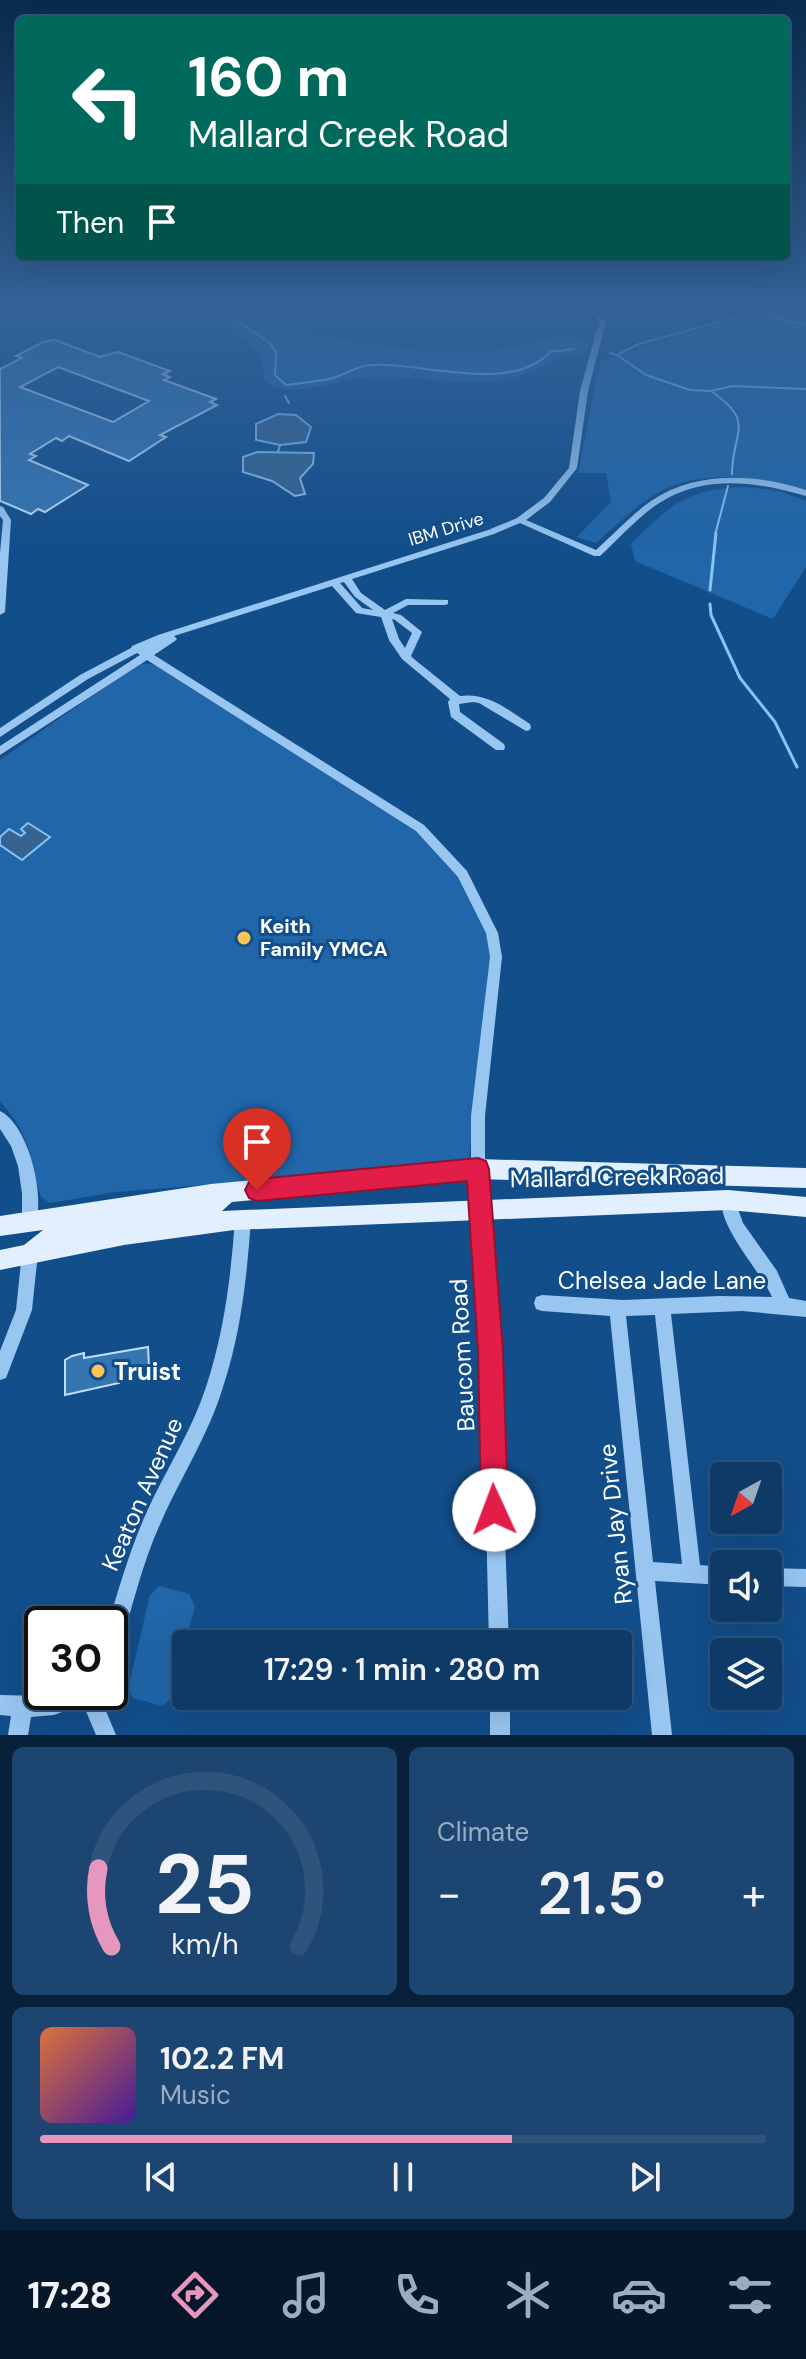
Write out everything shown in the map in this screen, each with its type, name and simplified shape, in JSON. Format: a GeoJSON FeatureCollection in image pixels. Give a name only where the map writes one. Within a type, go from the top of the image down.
{"type":"FeatureCollection","features":[{"type":"Feature","properties":{"kind":"main road","name":"Mallard Creek Road"},"geometry":{"type":"LineString","coordinates":[[0,1226],[107,1207],[478,1169],[806,1178]]}},
{"type":"Feature","properties":{"kind":"main road"},"geometry":{"type":"LineString","coordinates":[[30,1253],[53,1235],[130,1217],[213,1206],[227,1193]]}},
{"type":"Feature","properties":{"kind":"main road","name":"Mallard Creek Road"},"geometry":{"type":"LineString","coordinates":[[0,1260],[181,1225],[243,1219],[480,1207],[728,1200],[806,1207]]}},
{"type":"Feature","properties":{"kind":"street","name":"IBM Drive"},"geometry":{"type":"LineString","coordinates":[[0,733],[141,652],[185,631],[345,577],[484,535],[520,520],[558,491],[573,468],[584,390]]}},
{"type":"Feature","properties":{"kind":"street"},"geometry":{"type":"LineString","coordinates":[[520,520],[597,554],[655,502],[675,491],[710,481],[755,481],[806,493]]}},
{"type":"Feature","properties":{"kind":"street"},"geometry":{"type":"LineString","coordinates":[[0,509],[7,520],[0,612]]}},
{"type":"Feature","properties":{"kind":"street"},"geometry":{"type":"LineString","coordinates":[[345,577],[363,600],[388,611],[417,632],[406,657]]}},
{"type":"Feature","properties":{"kind":"street"},"geometry":{"type":"LineString","coordinates":[[333,581],[359,611],[445,605]]}},
{"type":"Feature","properties":{"kind":"street"},"geometry":{"type":"LineString","coordinates":[[388,611],[394,640],[406,657],[458,700]]}},
{"type":"Feature","properties":{"kind":"street","name":"IBM Drive"},"geometry":{"type":"LineString","coordinates":[[0,751],[141,652]]}},
{"type":"Feature","properties":{"kind":"street","name":"Baucom Road"},"geometry":{"type":"LineString","coordinates":[[141,652],[420,828],[463,874],[492,933],[496,957],[478,1116],[478,1169],[490,1351],[499,1630]]}},
{"type":"Feature","properties":{"kind":"street"},"geometry":{"type":"LineString","coordinates":[[500,747],[455,714],[452,707],[458,700],[467,695],[480,698],[526,727]]}},
{"type":"Feature","properties":{"kind":"street"},"geometry":{"type":"LineString","coordinates":[[0,1118],[18,1142],[28,1171],[30,1221]]}},
{"type":"Feature","properties":{"kind":"street"},"geometry":{"type":"LineString","coordinates":[[728,1200],[732,1222],[776,1282],[783,1304]]}},
{"type":"Feature","properties":{"kind":"street","name":"Keaton Avenue"},"geometry":{"type":"LineString","coordinates":[[123,1606],[137,1560],[200,1428],[215,1386],[238,1284],[243,1219]]}},
{"type":"Feature","properties":{"kind":"street"},"geometry":{"type":"LineString","coordinates":[[0,1372],[24,1310],[30,1253]]}},
{"type":"Feature","properties":{"kind":"street","name":"Chelsea Jade Lane"},"geometry":{"type":"LineString","coordinates":[[542,1303],[617,1308],[783,1304],[806,1309]]}},
{"type":"Feature","properties":{"kind":"street"},"geometry":{"type":"LineString","coordinates":[[662,1306],[692,1574]]}},
{"type":"Feature","properties":{"kind":"street","name":"Ryan Jay Drive"},"geometry":{"type":"LineString","coordinates":[[617,1308],[662,1735]]}},
{"type":"Feature","properties":{"kind":"street"},"geometry":{"type":"LineString","coordinates":[[644,1571],[710,1575]]}},
{"type":"Feature","properties":{"kind":"street"},"geometry":{"type":"LineString","coordinates":[[782,1577],[806,1578]]}},
{"type":"Feature","properties":{"kind":"street"},"geometry":{"type":"LineString","coordinates":[[0,1705],[23,1706],[18,1735]]}},
{"type":"Feature","properties":{"kind":"street"},"geometry":{"type":"LineString","coordinates":[[94,1710],[106,1735]]}},
{"type":"Feature","properties":{"kind":"street"},"geometry":{"type":"LineString","coordinates":[[500,1710],[500,1735]]}},
{"type":"Feature","properties":{"kind":"shaded area"},"geometry":{"type":"Polygon","coordinates":[[[595,390],[806,390],[806,490],[735,477],[682,483],[647,500],[596,543],[577,537],[611,502],[606,473],[578,473],[595,390]]]}},
{"type":"Feature","properties":{"kind":"shaded area"},"geometry":{"type":"Polygon","coordinates":[[[278,414],[296,415],[311,427],[306,442],[280,445],[256,440],[256,424],[278,414]]]}},
{"type":"Feature","properties":{"kind":"shaded area"},"geometry":{"type":"Polygon","coordinates":[[[257,452],[314,453],[313,464],[300,478],[305,494],[295,496],[272,481],[243,472],[243,457],[257,452]]]}},
{"type":"Feature","properties":{"kind":"shaded area"},"geometry":{"type":"Polygon","coordinates":[[[746,487],[779,491],[806,501],[806,567],[773,619],[635,561],[631,544],[681,501],[708,491],[746,487]]]}},
{"type":"Feature","properties":{"kind":"shaded area","name":"Keith Family YMCA"},"geometry":{"type":"Polygon","coordinates":[[[139,663],[155,665],[415,829],[455,869],[486,931],[491,961],[469,1158],[412,1169],[116,1192],[50,1203],[41,1197],[23,1135],[0,1102],[0,760],[139,663]]]}},
{"type":"Feature","properties":{"kind":"shaded area"},"geometry":{"type":"Polygon","coordinates":[[[28,823],[50,837],[22,860],[0,845],[0,837],[9,829],[21,836],[25,833],[21,829],[28,823]]]}},
{"type":"Feature","properties":{"kind":"shaded area"},"geometry":{"type":"Polygon","coordinates":[[[159,1586],[189,1594],[195,1606],[189,1630],[172,1630],[172,1695],[162,1706],[133,1698],[128,1689],[150,1595],[159,1586]]]}},
{"type":"Feature","properties":{"kind":"building"},"geometry":{"type":"Polygon","coordinates":[[[0,390],[28,390],[113,422],[149,401],[119,390],[191,390],[216,399],[210,402],[217,405],[160,435],[166,437],[129,461],[69,436],[62,441],[56,438],[30,454],[36,456],[29,460],[88,485],[45,512],[38,509],[31,514],[0,501],[0,390]]]}},
{"type":"Feature","properties":{"kind":"building","name":"Truist"},"geometry":{"type":"Polygon","coordinates":[[[148,1347],[149,1367],[119,1374],[119,1383],[65,1395],[65,1360],[84,1353],[84,1358],[148,1347]]]}},
{"type":"Feature","properties":{"kind":"waterway"},"geometry":{"type":"LineString","coordinates":[[690,390],[711,391]]}},
{"type":"Feature","properties":{"kind":"waterway"},"geometry":{"type":"LineString","coordinates":[[711,391],[715,390]]}},
{"type":"Feature","properties":{"kind":"waterway"},"geometry":{"type":"LineString","coordinates":[[711,391],[734,411],[738,420],[732,474]]}},
{"type":"Feature","properties":{"kind":"waterway"},"geometry":{"type":"LineString","coordinates":[[285,396],[289,403]]}},
{"type":"Feature","properties":{"kind":"waterway"},"geometry":{"type":"LineString","coordinates":[[278,452],[280,445]]}},
{"type":"Feature","properties":{"kind":"waterway"},"geometry":{"type":"LineString","coordinates":[[715,535],[728,486]]}},
{"type":"Feature","properties":{"kind":"waterway"},"geometry":{"type":"LineString","coordinates":[[710,590],[716,533]]}},
{"type":"Feature","properties":{"kind":"waterway"},"geometry":{"type":"LineString","coordinates":[[710,604],[711,615],[740,678],[775,722],[797,767]]}},
{"type":"Feature","properties":{"kind":"place","name":"Keith Family YMCA"},"geometry":{"type":"Point","coordinates":[244,938]}},
{"type":"Feature","properties":{"kind":"place","name":"Truist"},"geometry":{"type":"Point","coordinates":[98,1371]}},
{"type":"Feature","properties":{"kind":"route"},"geometry":{"type":"LineString","coordinates":[[257,1190],[478,1169],[490,1351],[494,1510]]}}]}
